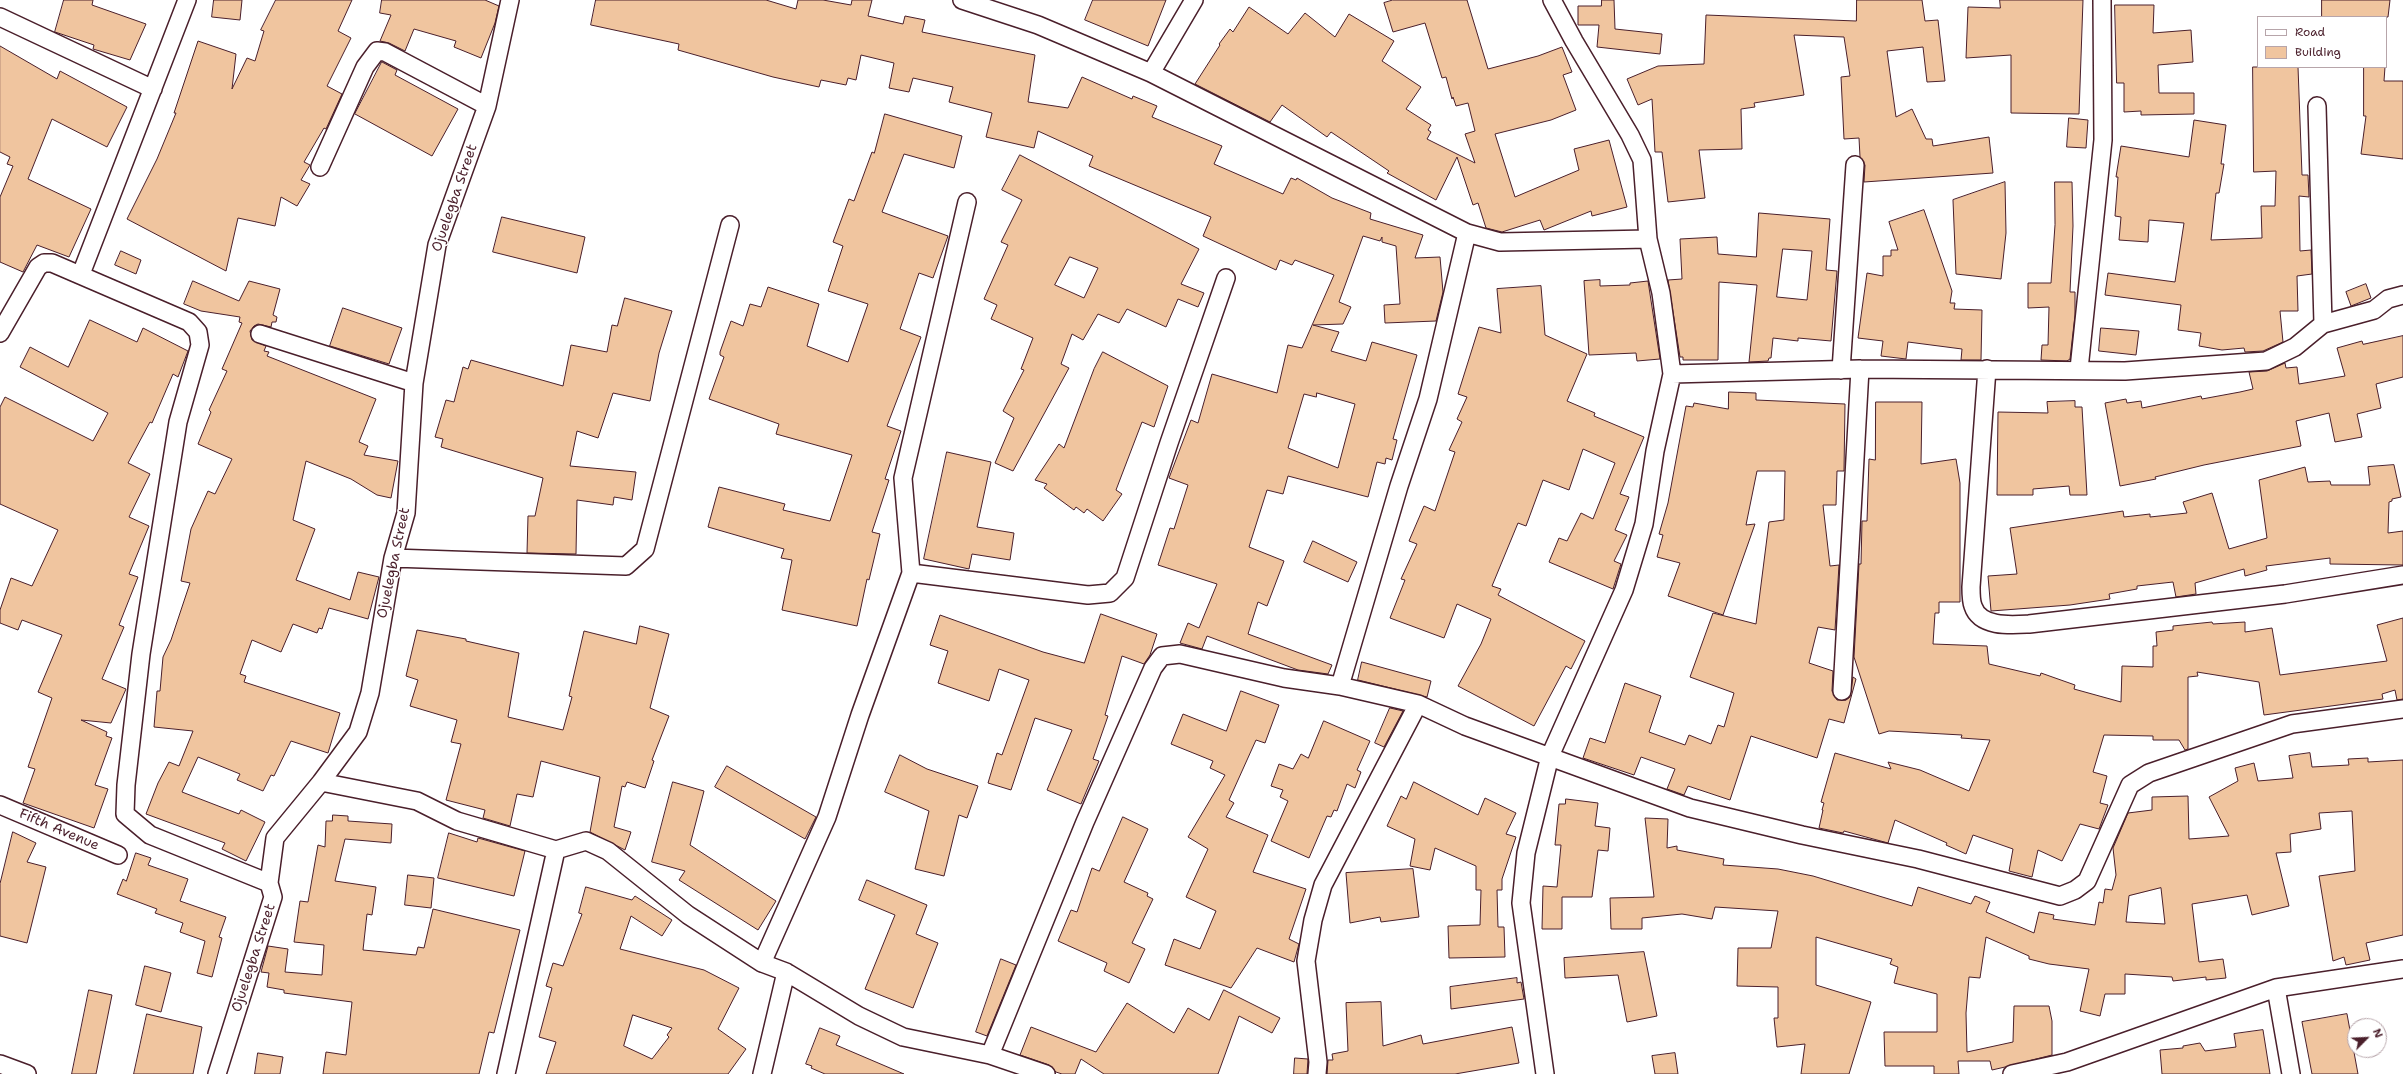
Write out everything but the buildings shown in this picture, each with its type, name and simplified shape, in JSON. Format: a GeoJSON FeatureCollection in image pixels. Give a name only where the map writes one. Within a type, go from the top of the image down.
{"type":"FeatureCollection","features":[{"type":"Feature","properties":{"kind":"street"},"geometry":{"type":"LineString","coordinates":[[81,274],[154,90],[187,0]]}},
{"type":"Feature","properties":{"kind":"street","name":"Ojuelegba Street"},"geometry":{"type":"LineString","coordinates":[[216,1074],[273,897],[269,883],[275,838],[321,782],[358,732],[368,700],[393,558],[406,512],[414,383],[437,245],[487,106],[510,0]]}},
{"type":"Feature","properties":{"kind":"street"},"geometry":{"type":"LineString","coordinates":[[962,0],[1038,25],[1151,72],[1467,233],[1500,242],[1648,239]]}},
{"type":"Feature","properties":{"kind":"street"},"geometry":{"type":"LineString","coordinates":[[1151,72],[1194,0]]}},
{"type":"Feature","properties":{"kind":"street"},"geometry":{"type":"LineString","coordinates":[[1545,1074],[1522,903],[1526,853],[1550,756],[1624,590],[1644,524],[1655,451],[1672,374],[1661,293],[1648,239],[1642,160],[1630,135],[1574,41],[1552,0]]}},
{"type":"Feature","properties":{"kind":"street"},"geometry":{"type":"LineString","coordinates":[[2079,369],[2103,140],[2102,0]]}},
{"type":"Feature","properties":{"kind":"street"},"geometry":{"type":"LineString","coordinates":[[0,17],[154,90]]}},
{"type":"Feature","properties":{"kind":"street"},"geometry":{"type":"LineString","coordinates":[[320,167],[365,67],[377,51],[385,52],[487,106]]}},
{"type":"Feature","properties":{"kind":"street"},"geometry":{"type":"LineString","coordinates":[[2317,106],[2323,324]]}},
{"type":"Feature","properties":{"kind":"street"},"geometry":{"type":"LineString","coordinates":[[1840,370],[1855,164]]}},
{"type":"Feature","properties":{"kind":"street"},"geometry":{"type":"LineString","coordinates":[[762,963],[828,817],[860,715],[911,573],[902,478],[967,202]]}},
{"type":"Feature","properties":{"kind":"street"},"geometry":{"type":"LineString","coordinates":[[393,558],[626,566],[645,549],[730,225]]}},
{"type":"Feature","properties":{"kind":"street"},"geometry":{"type":"LineString","coordinates":[[1340,686],[1398,486],[1428,399],[1467,233]]}},
{"type":"Feature","properties":{"kind":"street"},"geometry":{"type":"LineString","coordinates":[[0,333],[38,266],[44,263],[52,262],[189,322],[198,332],[200,345],[178,422],[141,654],[126,785],[125,814],[150,835],[269,883]]}},
{"type":"Feature","properties":{"kind":"street"},"geometry":{"type":"LineString","coordinates":[[911,573],[1088,595],[1110,593],[1125,578],[1169,443],[1226,278]]}},
{"type":"Feature","properties":{"kind":"street"},"geometry":{"type":"LineString","coordinates":[[1672,374],[1860,369],[2079,369],[2125,371],[2266,361],[2295,347],[2323,324],[2374,310],[2388,299],[2403,295]]}},
{"type":"Feature","properties":{"kind":"street"},"geometry":{"type":"LineString","coordinates":[[260,334],[414,383]]}},
{"type":"Feature","properties":{"kind":"street"},"geometry":{"type":"LineString","coordinates":[[1842,691],[1860,369]]}},
{"type":"Feature","properties":{"kind":"street"},"geometry":{"type":"LineString","coordinates":[[1987,369],[1971,587],[1973,607],[1985,620],[2004,625],[2029,624],[2284,594],[2403,574]]}},
{"type":"Feature","properties":{"kind":"street"},"geometry":{"type":"LineString","coordinates":[[990,1055],[1085,822],[1153,668],[1162,656],[1180,654],[1284,678],[1340,686],[1418,704],[1465,726],[1690,808],[1802,835],[1918,859],[2060,896],[2075,890],[2087,882],[2130,785],[2149,773],[2292,724],[2403,709]]}},
{"type":"Feature","properties":{"kind":"street"},"geometry":{"type":"LineString","coordinates":[[1317,1074],[1318,1062],[1306,961],[1313,920],[1323,886],[1418,704]]}},
{"type":"Feature","properties":{"kind":"street"},"geometry":{"type":"LineString","coordinates":[[321,782],[416,801],[457,821],[556,850],[586,841],[608,851],[688,915],[762,963],[786,972],[859,1016],[903,1037],[990,1055],[1045,1074]]}},
{"type":"Feature","properties":{"kind":"street","name":"Fifth Avenue"},"geometry":{"type":"LineString","coordinates":[[0,805],[118,855]]}},
{"type":"Feature","properties":{"kind":"street"},"geometry":{"type":"LineString","coordinates":[[506,1074],[556,850]]}},
{"type":"Feature","properties":{"kind":"street"},"geometry":{"type":"LineString","coordinates":[[2012,1074],[2067,1062],[2276,988],[2403,969]]}},
{"type":"Feature","properties":{"kind":"street"},"geometry":{"type":"LineString","coordinates":[[762,1074],[786,972]]}},
{"type":"Feature","properties":{"kind":"street"},"geometry":{"type":"LineString","coordinates":[[2276,988],[2291,1074]]}},
{"type":"Feature","properties":{"kind":"street"},"geometry":{"type":"LineString","coordinates":[[0,1064],[27,1074]]}}]}
